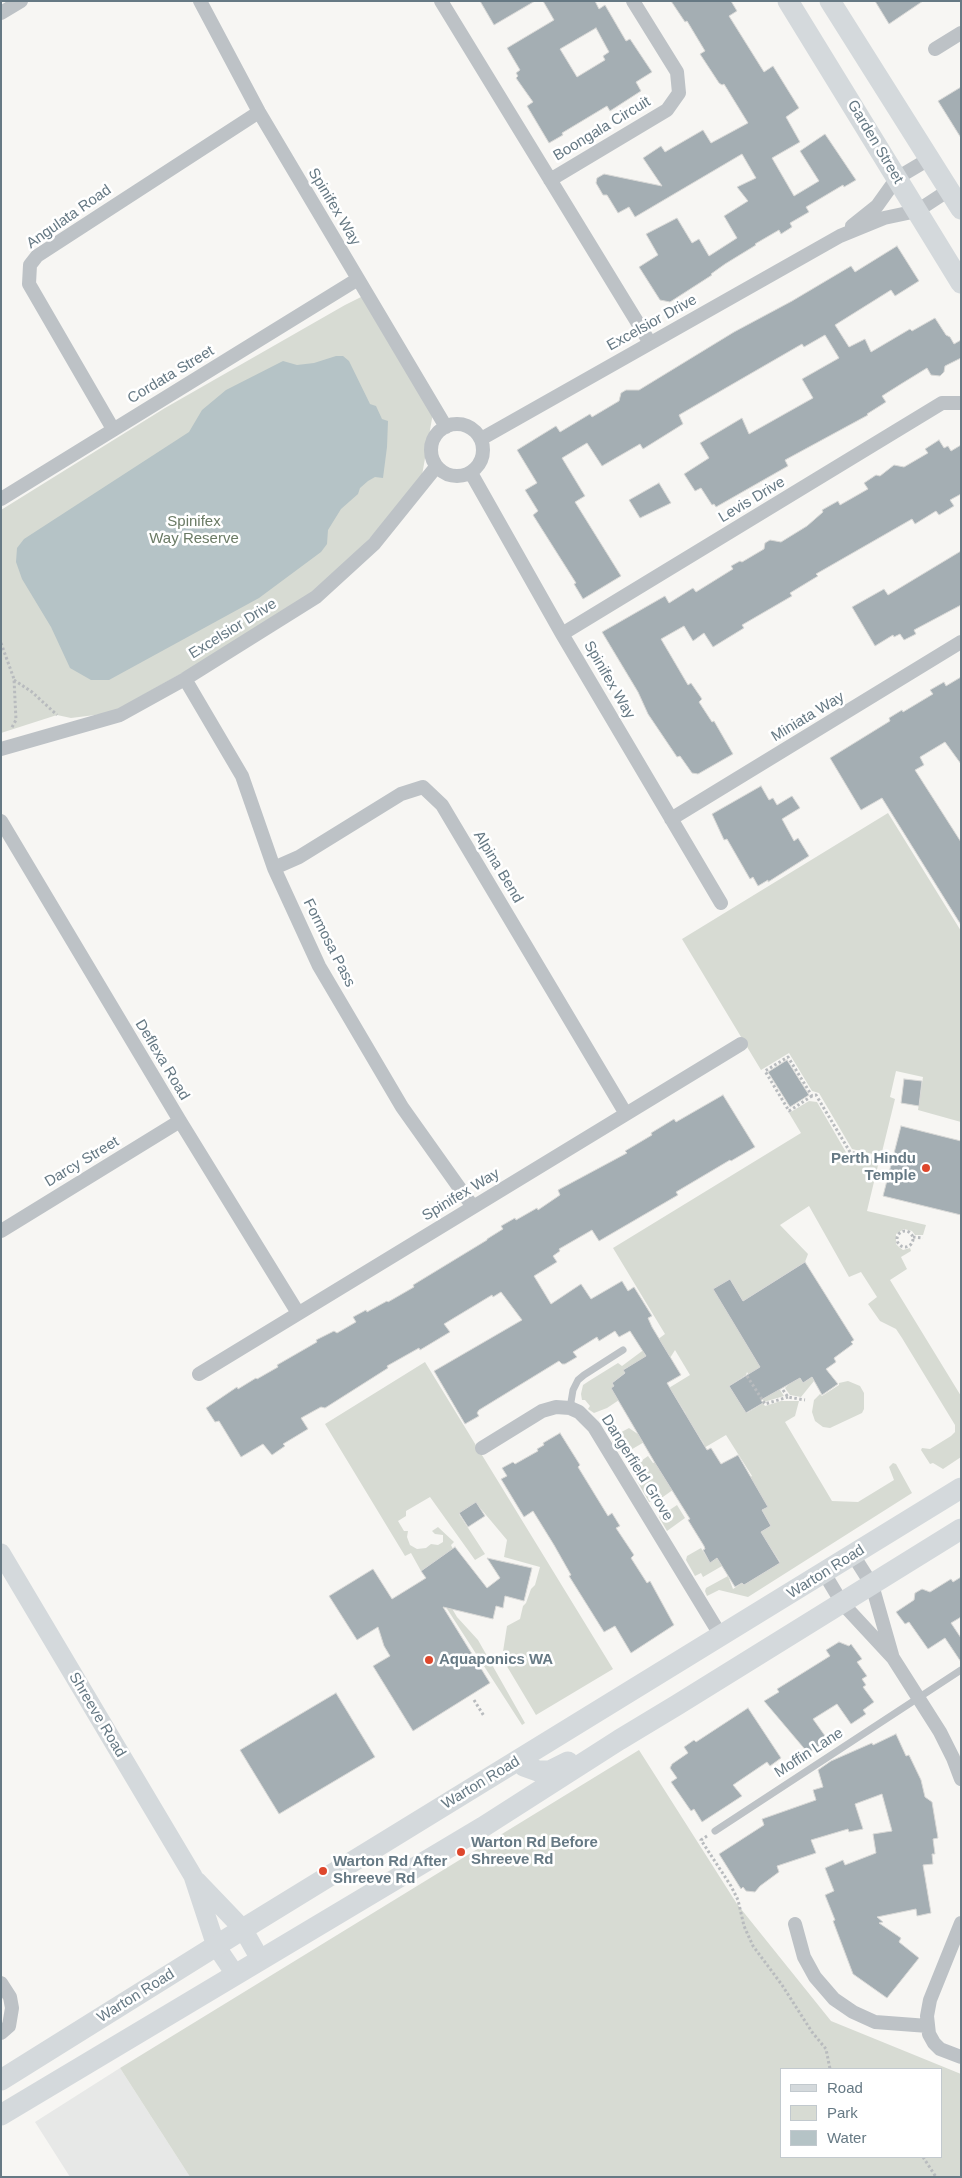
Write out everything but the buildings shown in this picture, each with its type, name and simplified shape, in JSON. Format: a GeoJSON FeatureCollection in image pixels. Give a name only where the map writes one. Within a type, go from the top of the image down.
{"type":"FeatureCollection","features":[{"type":"Feature","properties":{"kind":"main road","name":"Garden Street"},"geometry":{"type":"LineString","coordinates":[[788,1],[961,282]]}},
{"type":"Feature","properties":{"kind":"main road"},"geometry":{"type":"LineString","coordinates":[[830,1],[961,210]]}},
{"type":"Feature","properties":{"kind":"main road","name":"Warton Road"},"geometry":{"type":"LineString","coordinates":[[1,2080],[243,1929],[961,1488]]}},
{"type":"Feature","properties":{"kind":"main road"},"geometry":{"type":"LineString","coordinates":[[1,2115],[260,1958],[483,1827],[619,1740],[961,1529]]}},
{"type":"Feature","properties":{"kind":"main road"},"geometry":{"type":"LineString","coordinates":[[519,1760],[524,1766],[538,1771],[550,1771],[588,1751],[619,1740]]}},
{"type":"Feature","properties":{"kind":"main road"},"geometry":{"type":"LineString","coordinates":[[57,2046],[73,2072]]}},
{"type":"Feature","properties":{"kind":"street"},"geometry":{"type":"LineString","coordinates":[[1,13],[21,1]]}},
{"type":"Feature","properties":{"kind":"street","name":"Spinifex Way"},"geometry":{"type":"LineString","coordinates":[[200,1],[259,112],[446,426]]}},
{"type":"Feature","properties":{"kind":"street","name":"Boongala Circuit"},"geometry":{"type":"LineString","coordinates":[[441,1],[650,343]]}},
{"type":"Feature","properties":{"kind":"street","name":"Boongala Circuit"},"geometry":{"type":"LineString","coordinates":[[550,180],[667,110],[679,93],[677,72],[633,1]]}},
{"type":"Feature","properties":{"kind":"street"},"geometry":{"type":"LineString","coordinates":[[935,49],[961,33]]}},
{"type":"Feature","properties":{"kind":"street","name":"Angulata Road"},"geometry":{"type":"LineString","coordinates":[[113,429],[29,284],[30,265],[37,256],[259,112]]}},
{"type":"Feature","properties":{"kind":"street","name":"Excelsior Drive"},"geometry":{"type":"LineString","coordinates":[[840,236],[877,206],[897,178],[929,159]]}},
{"type":"Feature","properties":{"kind":"street","name":"Excelsior Drive"},"geometry":{"type":"LineString","coordinates":[[481,439],[840,236],[884,218],[917,211],[949,190]]}},
{"type":"Feature","properties":{"kind":"street","name":"Cordata Street"},"geometry":{"type":"LineString","coordinates":[[1,499],[358,279]]}},
{"type":"Feature","properties":{"kind":"street","name":"Levis Drive"},"geometry":{"type":"LineString","coordinates":[[562,634],[942,403],[961,403]]}},
{"type":"Feature","properties":{"kind":"street"},"geometry":{"type":"LineString","coordinates":[[464,425],[472,429],[481,439],[483,457],[479,465],[471,473],[454,476],[445,474],[436,467],[432,459],[433,441],[446,426],[464,425]]}},
{"type":"Feature","properties":{"kind":"street","name":"Excelsior Drive"},"geometry":{"type":"LineString","coordinates":[[1,749],[120,715],[185,679],[316,597],[374,544],[436,467]]}},
{"type":"Feature","properties":{"kind":"street","name":"Spinifex Way"},"geometry":{"type":"LineString","coordinates":[[471,473],[562,634],[721,903]]}},
{"type":"Feature","properties":{"kind":"street","name":"Miniata Way"},"geometry":{"type":"LineString","coordinates":[[671,819],[961,642]]}},
{"type":"Feature","properties":{"kind":"street","name":"Formosa Pass"},"geometry":{"type":"LineString","coordinates":[[185,679],[242,776],[274,868],[324,975],[402,1107],[473,1207]]}},
{"type":"Feature","properties":{"kind":"street","name":"Alpina Bend"},"geometry":{"type":"LineString","coordinates":[[274,868],[299,857],[401,794],[423,787],[442,805],[626,1114]]}},
{"type":"Feature","properties":{"kind":"street","name":"Deflexa Road"},"geometry":{"type":"LineString","coordinates":[[1,821],[180,1121],[298,1313]]}},
{"type":"Feature","properties":{"kind":"street","name":"Spinifex Way"},"geometry":{"type":"LineString","coordinates":[[198,1374],[741,1044]]}},
{"type":"Feature","properties":{"kind":"street","name":"Darcy Street"},"geometry":{"type":"LineString","coordinates":[[1,1231],[180,1121]]}},
{"type":"Feature","properties":{"kind":"street"},"geometry":{"type":"LineString","coordinates":[[482,1448],[542,1411],[556,1407],[570,1408]]}},
{"type":"Feature","properties":{"kind":"street","name":"Dangerfield Grove"},"geometry":{"type":"LineString","coordinates":[[570,1408],[578,1412],[594,1427],[721,1636]]}},
{"type":"Feature","properties":{"kind":"street","name":"Shreeve Road"},"geometry":{"type":"LineString","coordinates":[[1,1553],[193,1876],[216,1946],[236,1974]]}},
{"type":"Feature","properties":{"kind":"street"},"geometry":{"type":"LineString","coordinates":[[853,1555],[872,1585],[893,1658]]}},
{"type":"Feature","properties":{"kind":"street"},"geometry":{"type":"LineString","coordinates":[[824,1573],[842,1603],[893,1658],[943,1737],[961,1778]]}},
{"type":"Feature","properties":{"kind":"street","name":"Shreeve Road"},"geometry":{"type":"LineString","coordinates":[[193,1876],[243,1929],[260,1958]]}},
{"type":"Feature","properties":{"kind":"street"},"geometry":{"type":"LineString","coordinates":[[961,1923],[930,2000],[926,2016],[929,2034],[940,2049],[961,2058]]}},
{"type":"Feature","properties":{"kind":"street"},"geometry":{"type":"LineString","coordinates":[[795,1924],[804,1957],[815,1977],[834,1999],[853,2012],[876,2022],[928,2026]]}},
{"type":"Feature","properties":{"kind":"street"},"geometry":{"type":"LineString","coordinates":[[1,1982],[10,1997],[12,2008],[9,2026],[1,2033]]}},
{"type":"Feature","properties":{"kind":"lane"},"geometry":{"type":"LineString","coordinates":[[570,1408],[573,1390],[578,1380],[623,1350]]}},
{"type":"Feature","properties":{"kind":"lane","name":"Moffin Lane"},"geometry":{"type":"LineString","coordinates":[[715,1831],[961,1670]]}},
{"type":"Feature","properties":{"kind":"path"},"geometry":{"type":"LineString","coordinates":[[1,642],[14,680],[16,720],[11,729]]}},
{"type":"Feature","properties":{"kind":"path"},"geometry":{"type":"LineString","coordinates":[[14,680],[32,692],[57,715]]}},
{"type":"Feature","properties":{"kind":"path"},"geometry":{"type":"LineString","coordinates":[[812,1096],[788,1057],[765,1071],[789,1111],[816,1095],[850,1152],[880,1158]]}},
{"type":"Feature","properties":{"kind":"path"},"geometry":{"type":"LineString","coordinates":[[905,1231],[910,1233],[913,1238],[911,1245],[906,1248],[901,1247],[897,1243],[897,1237],[900,1233],[905,1231]]}},
{"type":"Feature","properties":{"kind":"path"},"geometry":{"type":"LineString","coordinates":[[913,1238],[923,1238]]}},
{"type":"Feature","properties":{"kind":"path"},"geometry":{"type":"LineString","coordinates":[[911,1245],[914,1249]]}},
{"type":"Feature","properties":{"kind":"path"},"geometry":{"type":"LineString","coordinates":[[747,1376],[765,1404],[788,1397],[805,1400]]}},
{"type":"Feature","properties":{"kind":"path"},"geometry":{"type":"LineString","coordinates":[[783,1390],[788,1397]]}},
{"type":"Feature","properties":{"kind":"path"},"geometry":{"type":"LineString","coordinates":[[474,1700],[484,1716]]}},
{"type":"Feature","properties":{"kind":"path"},"geometry":{"type":"LineString","coordinates":[[715,1831],[701,1840],[735,1893],[744,1926],[753,1946],[782,1985],[812,2032],[826,2049],[830,2068]]}},
{"type":"Feature","properties":{"kind":"path"},"geometry":{"type":"LineString","coordinates":[[924,2158],[936,2177]]}},
{"type":"Feature","properties":{"kind":"shaded area"},"geometry":{"type":"Polygon","coordinates":[[[120,2068],[190,2177],[70,2177],[35,2122],[120,2068]]]}},
{"type":"Feature","properties":{"kind":"green space","name":"Spinifex Way Reserve"},"geometry":{"type":"Polygon","coordinates":[[[365,295],[433,413],[421,481],[361,548],[314,593],[255,632],[111,713],[71,718],[57,715],[1,733],[1,510],[165,408],[365,295]]]}},
{"type":"Feature","properties":{"kind":"green space"},"geometry":{"type":"Polygon","coordinates":[[[888,813],[961,931],[961,1122],[918,1110],[923,1077],[896,1071],[890,1097],[895,1099],[881,1156],[852,1149],[819,1093],[812,1091],[789,1053],[761,1070],[682,939],[888,813]]]}},
{"type":"Feature","properties":{"kind":"green space"},"geometry":{"type":"Polygon","coordinates":[[[809,1101],[817,1102],[847,1154],[879,1161],[867,1211],[926,1225],[923,1235],[915,1235],[912,1231],[904,1229],[896,1234],[896,1244],[903,1250],[910,1248],[911,1251],[901,1257],[907,1269],[890,1280],[961,1396],[961,1457],[943,1469],[933,1463],[930,1464],[921,1450],[922,1448],[930,1449],[951,1436],[955,1432],[955,1425],[896,1329],[880,1321],[868,1304],[877,1297],[861,1272],[849,1277],[809,1206],[780,1225],[808,1254],[805,1262],[743,1301],[730,1279],[714,1289],[784,1396],[764,1402],[747,1372],[746,1375],[729,1386],[747,1413],[763,1403],[765,1406],[781,1401],[799,1401],[795,1416],[785,1422],[832,1501],[858,1502],[894,1480],[889,1467],[893,1463],[896,1464],[912,1493],[748,1597],[719,1590],[707,1596],[706,1588],[728,1576],[733,1589],[742,1583],[744,1585],[780,1562],[765,1539],[733,1555],[720,1563],[722,1566],[703,1577],[701,1573],[695,1576],[686,1560],[687,1556],[701,1548],[710,1562],[771,1526],[762,1510],[767,1507],[744,1481],[752,1476],[726,1435],[675,1465],[677,1487],[660,1499],[649,1502],[631,1470],[634,1466],[648,1456],[653,1463],[704,1444],[688,1419],[682,1420],[622,1455],[612,1441],[614,1436],[629,1428],[645,1439],[686,1414],[671,1390],[659,1394],[690,1375],[675,1350],[670,1358],[661,1343],[644,1353],[647,1358],[624,1369],[625,1373],[612,1383],[622,1398],[607,1408],[594,1413],[588,1409],[590,1406],[585,1400],[582,1400],[581,1394],[583,1385],[618,1363],[622,1366],[665,1334],[613,1248],[801,1133],[789,1113],[809,1101]]]}},
{"type":"Feature","properties":{"kind":"green space"},"geometry":{"type":"Polygon","coordinates":[[[425,1362],[613,1669],[536,1715],[502,1658],[507,1626],[520,1619],[523,1606],[535,1585],[540,1567],[504,1557],[507,1540],[476,1503],[459,1514],[485,1554],[475,1560],[430,1497],[406,1511],[406,1516],[398,1521],[404,1531],[408,1531],[407,1537],[410,1545],[417,1549],[426,1548],[431,1544],[438,1545],[443,1542],[443,1535],[435,1534],[432,1531],[438,1527],[454,1542],[451,1545],[453,1549],[421,1571],[411,1553],[405,1556],[325,1424],[425,1362]]]}},
{"type":"Feature","properties":{"kind":"green space"},"geometry":{"type":"Polygon","coordinates":[[[798,1375],[803,1383],[812,1377],[814,1381],[801,1397],[790,1395],[785,1388],[798,1375]]]}},
{"type":"Feature","properties":{"kind":"green space"},"geometry":{"type":"Polygon","coordinates":[[[848,1381],[860,1386],[864,1393],[864,1409],[862,1413],[830,1428],[823,1427],[815,1421],[812,1412],[814,1400],[820,1394],[822,1396],[839,1385],[839,1383],[848,1381]]]}},
{"type":"Feature","properties":{"kind":"green space"},"geometry":{"type":"Polygon","coordinates":[[[677,1505],[685,1518],[667,1531],[659,1517],[677,1505]]]}},
{"type":"Feature","properties":{"kind":"green space"},"geometry":{"type":"Polygon","coordinates":[[[436,1581],[457,1617],[478,1640],[525,1723],[522,1725],[431,1584],[436,1581]]]}},
{"type":"Feature","properties":{"kind":"green space"},"geometry":{"type":"Polygon","coordinates":[[[639,1750],[737,1904],[831,2021],[961,2074],[961,2177],[190,2177],[120,2068],[639,1750]]]}},
{"type":"Feature","properties":{"kind":"water","name":"Spinifex Way Reserve"},"geometry":{"type":"Polygon","coordinates":[[[336,356],[343,356],[349,361],[370,404],[376,406],[382,419],[388,421],[387,447],[383,478],[375,477],[368,481],[360,488],[358,494],[341,509],[328,530],[327,544],[321,552],[259,598],[109,680],[91,680],[70,668],[51,627],[22,579],[16,562],[17,548],[24,539],[189,432],[202,410],[226,390],[283,361],[297,365],[314,363],[336,356]]]}},
{"type":"Feature","properties":{"kind":"place","name":"Perth Hindu Temple"},"geometry":{"type":"Point","coordinates":[926,1168]}},
{"type":"Feature","properties":{"kind":"place","name":"Aquaponics WA"},"geometry":{"type":"Point","coordinates":[429,1660]}},
{"type":"Feature","properties":{"kind":"place","name":"Warton Rd Before Shreeve Rd"},"geometry":{"type":"Point","coordinates":[461,1852]}},
{"type":"Feature","properties":{"kind":"place","name":"Warton Rd After Shreeve Rd"},"geometry":{"type":"Point","coordinates":[323,1871]}}]}
